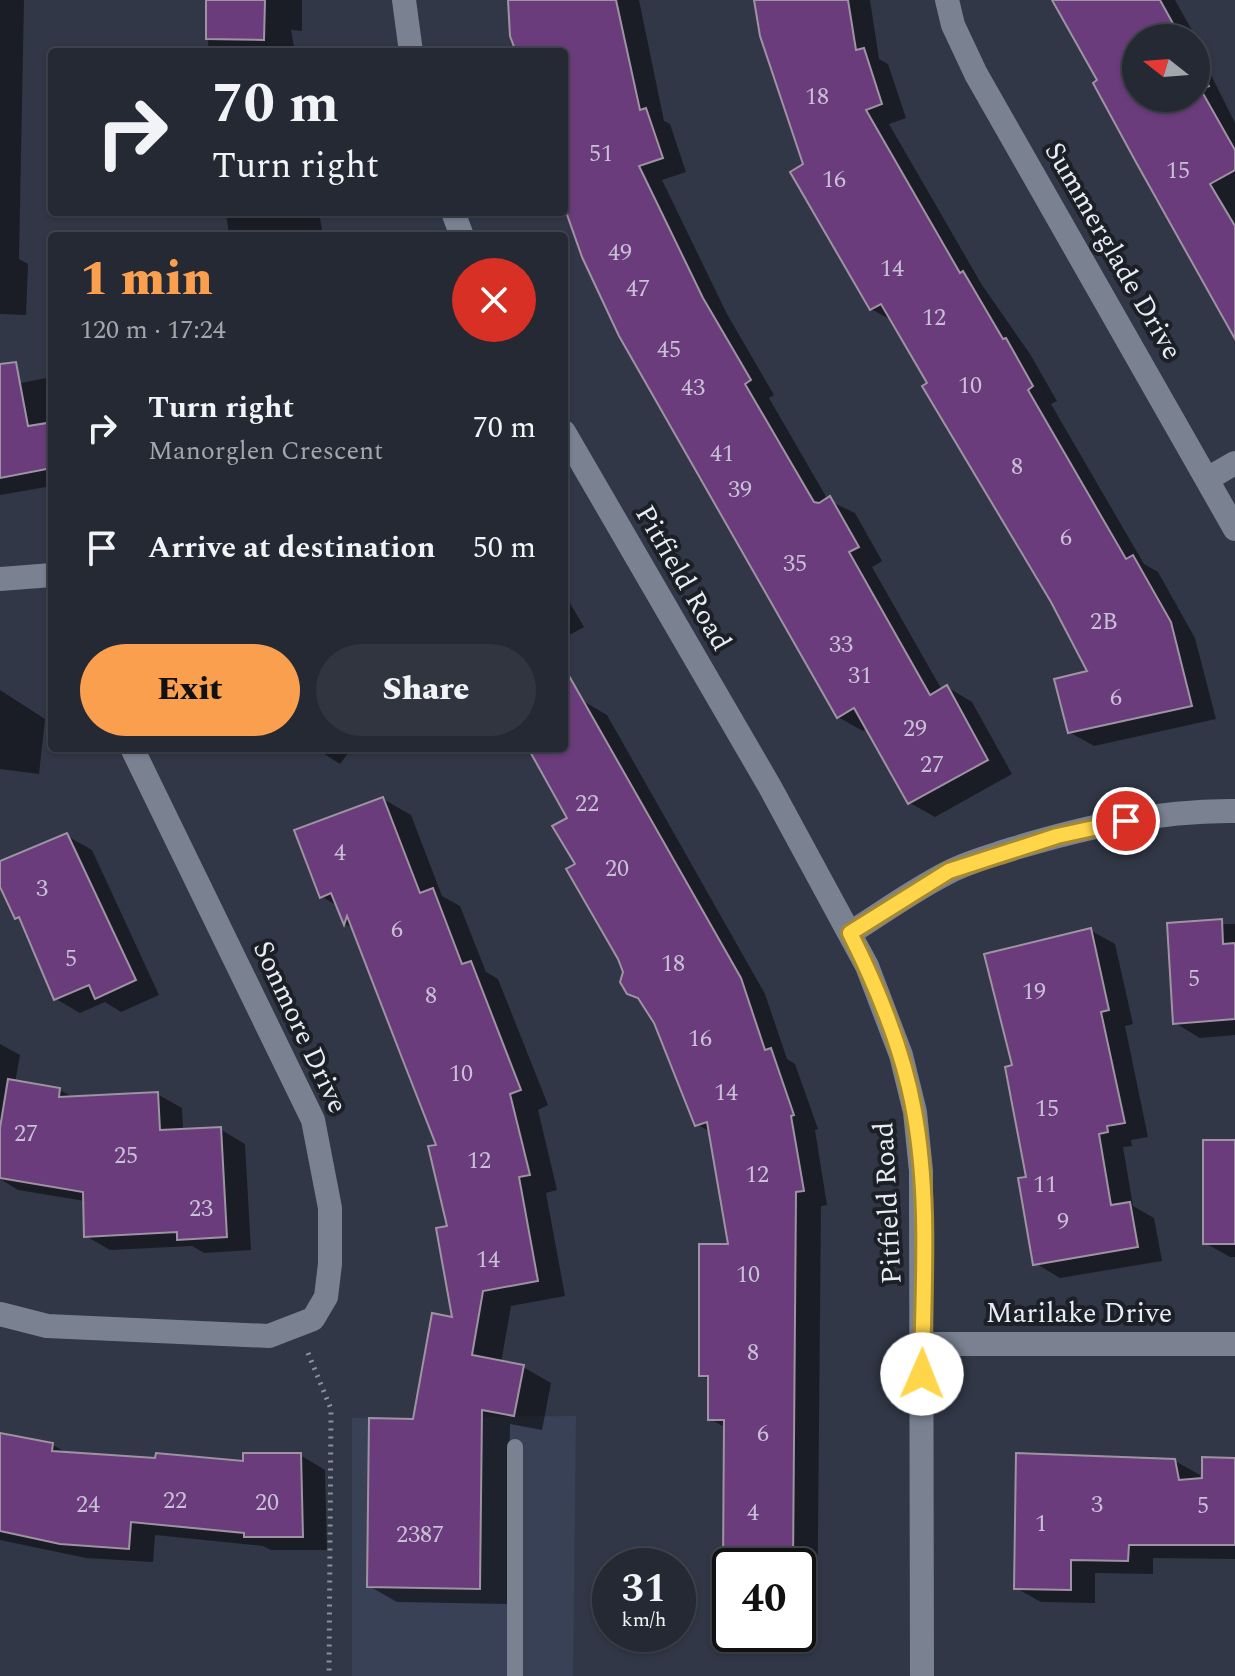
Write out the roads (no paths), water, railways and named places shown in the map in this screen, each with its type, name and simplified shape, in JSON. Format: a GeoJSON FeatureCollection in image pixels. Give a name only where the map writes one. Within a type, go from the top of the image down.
{"type":"FeatureCollection","features":[{"type":"Feature","properties":{"kind":"street"},"geometry":{"type":"LineString","coordinates":[[404,0],[410,48]]}},
{"type":"Feature","properties":{"kind":"street","name":"Summerglade Drive"},"geometry":{"type":"LineString","coordinates":[[947,0],[953,25],[976,74],[1209,478],[1235,529]]}},
{"type":"Feature","properties":{"kind":"street","name":"Pitfield Road"},"geometry":{"type":"LineString","coordinates":[[568,439],[770,787],[850,933],[867,966],[901,1055],[915,1112],[921,1171],[922,1676]]}},
{"type":"Feature","properties":{"kind":"street"},"geometry":{"type":"LineString","coordinates":[[1209,478],[1235,463]]}},
{"type":"Feature","properties":{"kind":"street"},"geometry":{"type":"LineString","coordinates":[[0,579],[48,575]]}},
{"type":"Feature","properties":{"kind":"street","name":"Sonmore Drive"},"geometry":{"type":"LineString","coordinates":[[0,1314],[47,1326],[269,1336],[313,1319],[326,1297],[330,1264],[330,1208],[313,1120],[134,752]]}},
{"type":"Feature","properties":{"kind":"street"},"geometry":{"type":"LineString","coordinates":[[850,933],[949,871],[985,858],[1078,830],[1174,812],[1235,811]]}},
{"type":"Feature","properties":{"kind":"street","name":"Marilake Drive"},"geometry":{"type":"LineString","coordinates":[[922,1344],[1235,1344]]}},
{"type":"Feature","properties":{"kind":"lane"},"geometry":{"type":"LineString","coordinates":[[515,1447],[515,1676]]}}]}
